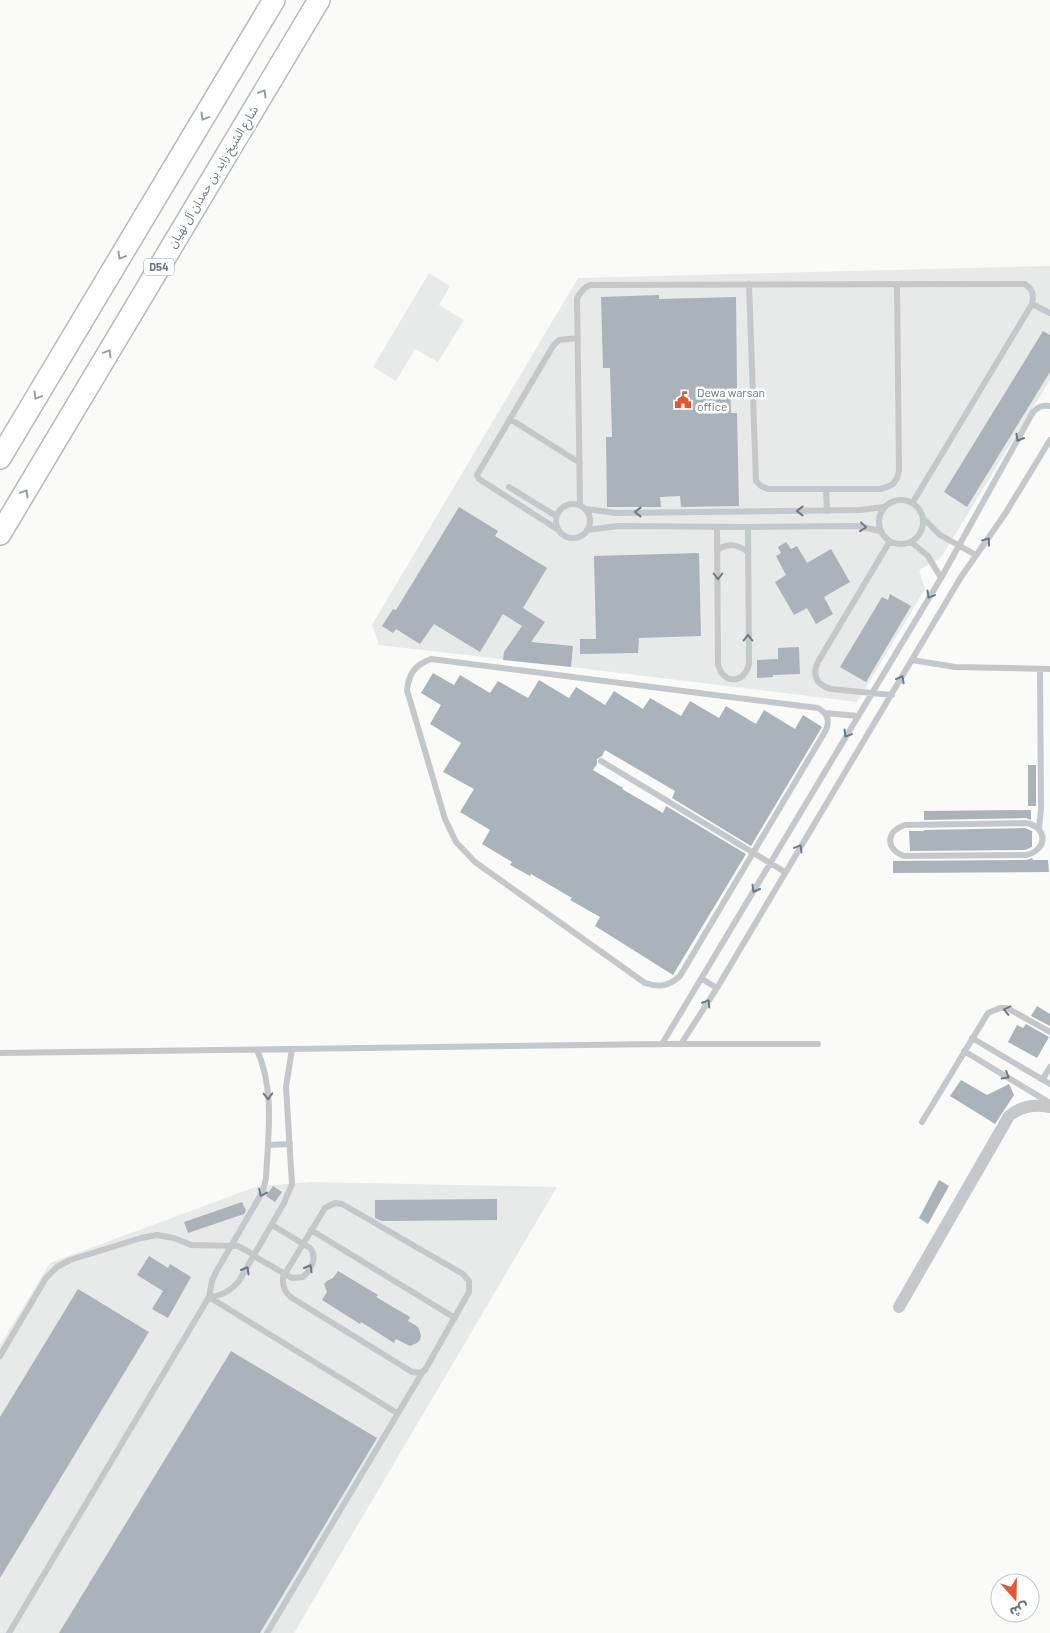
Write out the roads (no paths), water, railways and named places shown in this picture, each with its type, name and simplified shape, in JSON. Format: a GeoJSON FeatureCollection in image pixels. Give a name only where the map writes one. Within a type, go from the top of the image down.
{"type":"FeatureCollection","features":[{"type":"Feature","properties":{"kind":"main road"},"geometry":{"type":"LineString","coordinates":[[0,458],[274,0]]}},
{"type":"Feature","properties":{"kind":"main road","name":"شارع الشيخ زايد بن حمدان آل نهيان"},"geometry":{"type":"LineString","coordinates":[[0,534],[319,0]]}},
{"type":"Feature","properties":{"kind":"street"},"geometry":{"type":"LineString","coordinates":[[899,1307],[1009,1116],[1028,1106],[1050,1105]]}},
{"type":"Feature","properties":{"kind":"lane"},"geometry":{"type":"LineString","coordinates":[[749,284],[756,481],[768,489],[826,489],[887,488],[897,478],[899,471],[897,284]]}},
{"type":"Feature","properties":{"kind":"lane"},"geometry":{"type":"LineString","coordinates":[[578,338],[559,340],[553,346],[478,472],[478,477],[557,529],[564,536],[574,538],[584,534],[590,520],[583,507],[580,463],[578,338],[577,299],[580,293],[590,285],[1025,284],[1032,289],[1034,297],[1032,304],[913,502]]}},
{"type":"Feature","properties":{"kind":"lane"},"geometry":{"type":"LineString","coordinates":[[1032,304],[1050,313]]}},
{"type":"Feature","properties":{"kind":"lane"},"geometry":{"type":"LineString","coordinates":[[662,1044],[941,578],[1033,412],[1043,405],[1050,406]]}},
{"type":"Feature","properties":{"kind":"lane"},"geometry":{"type":"LineString","coordinates":[[510,419],[580,463]]}},
{"type":"Feature","properties":{"kind":"lane"},"geometry":{"type":"LineString","coordinates":[[681,1044],[717,988],[956,585],[1006,514],[1050,440]]}},
{"type":"Feature","properties":{"kind":"lane"},"geometry":{"type":"LineString","coordinates":[[509,488],[556,516]]}},
{"type":"Feature","properties":{"kind":"lane"},"geometry":{"type":"LineString","coordinates":[[826,489],[827,511]]}},
{"type":"Feature","properties":{"kind":"lane"},"geometry":{"type":"LineString","coordinates":[[923,518],[921,532],[910,542],[904,544],[890,542],[880,531],[878,519],[884,507],[890,502],[897,500],[913,502],[920,509],[923,518],[940,535],[976,555]]}},
{"type":"Feature","properties":{"kind":"lane"},"geometry":{"type":"LineString","coordinates":[[557,529],[555,522],[558,510],[569,504],[616,513],[827,511],[868,510],[884,507]]}},
{"type":"Feature","properties":{"kind":"lane"},"geometry":{"type":"LineString","coordinates":[[587,530],[618,526],[858,526],[880,531]]}},
{"type":"Feature","properties":{"kind":"lane"},"geometry":{"type":"LineString","coordinates":[[717,527],[718,664],[724,676],[736,679],[743,676],[749,664],[748,527]]}},
{"type":"Feature","properties":{"kind":"lane"},"geometry":{"type":"LineString","coordinates":[[890,542],[815,667],[815,675],[818,682],[824,687],[831,689],[892,695]]}},
{"type":"Feature","properties":{"kind":"lane"},"geometry":{"type":"LineString","coordinates":[[910,542],[932,561],[941,578]]}},
{"type":"Feature","properties":{"kind":"lane"},"geometry":{"type":"LineString","coordinates":[[717,550],[730,545],[736,545],[748,552]]}},
{"type":"Feature","properties":{"kind":"lane"},"geometry":{"type":"LineString","coordinates":[[825,713],[828,725],[826,730],[680,976],[664,986],[654,986],[645,983],[475,862],[456,842],[445,819],[407,690],[408,679],[413,669],[431,659],[818,708],[825,713],[858,716]]}},
{"type":"Feature","properties":{"kind":"lane"},"geometry":{"type":"LineString","coordinates":[[912,660],[955,667],[1050,669]]}},
{"type":"Feature","properties":{"kind":"lane"},"geometry":{"type":"LineString","coordinates":[[1039,828],[1033,824],[1026,823],[905,825],[898,827],[892,833],[890,840],[892,848],[896,853],[904,856],[1026,855],[1034,853],[1039,849],[1043,842],[1043,835],[1039,828],[1042,809],[1040,669]]}},
{"type":"Feature","properties":{"kind":"lane"},"geometry":{"type":"LineString","coordinates":[[601,761],[785,872]]}},
{"type":"Feature","properties":{"kind":"lane"},"geometry":{"type":"LineString","coordinates":[[702,979],[717,988]]}},
{"type":"Feature","properties":{"kind":"lane"},"geometry":{"type":"LineString","coordinates":[[922,1122],[988,1013],[1000,1008],[1013,1011],[1050,1032]]}},
{"type":"Feature","properties":{"kind":"lane"},"geometry":{"type":"LineString","coordinates":[[972,1038],[1050,1084]]}},
{"type":"Feature","properties":{"kind":"lane"},"geometry":{"type":"LineString","coordinates":[[0,1053],[662,1044],[818,1044]]}},
{"type":"Feature","properties":{"kind":"lane"},"geometry":{"type":"LineString","coordinates":[[209,1297],[223,1294],[234,1287],[272,1225],[292,1184],[286,1087],[292,1049]]}},
{"type":"Feature","properties":{"kind":"lane"},"geometry":{"type":"LineString","coordinates":[[9,1633],[209,1297],[212,1281],[265,1186],[268,1145],[268,1096],[265,1073],[257,1050]]}},
{"type":"Feature","properties":{"kind":"lane"},"geometry":{"type":"LineString","coordinates":[[964,1051],[1050,1105]]}},
{"type":"Feature","properties":{"kind":"lane"},"geometry":{"type":"LineString","coordinates":[[1043,1079],[1050,1067]]}},
{"type":"Feature","properties":{"kind":"lane"},"geometry":{"type":"LineString","coordinates":[[268,1145],[290,1144]]}},
{"type":"Feature","properties":{"kind":"lane"},"geometry":{"type":"LineString","coordinates":[[267,1633],[423,1372],[470,1289],[469,1281],[462,1274],[342,1204],[335,1203],[328,1206],[285,1275],[284,1288],[292,1298],[412,1372],[418,1374],[423,1372]]}},
{"type":"Feature","properties":{"kind":"lane"},"geometry":{"type":"LineString","coordinates":[[0,1356],[46,1278],[57,1267],[64,1263],[149,1236],[166,1236],[191,1245],[244,1248],[285,1275],[299,1279],[308,1271],[314,1254],[310,1248],[272,1225]]}},
{"type":"Feature","properties":{"kind":"lane"},"geometry":{"type":"LineString","coordinates":[[312,1230],[454,1318]]}},
{"type":"Feature","properties":{"kind":"lane"},"geometry":{"type":"LineString","coordinates":[[209,1297],[397,1413]]}},
{"type":"Feature","properties":{"kind":"place","name":"Dewa warsan office"},"geometry":{"type":"Point","coordinates":[683,400]}}]}
